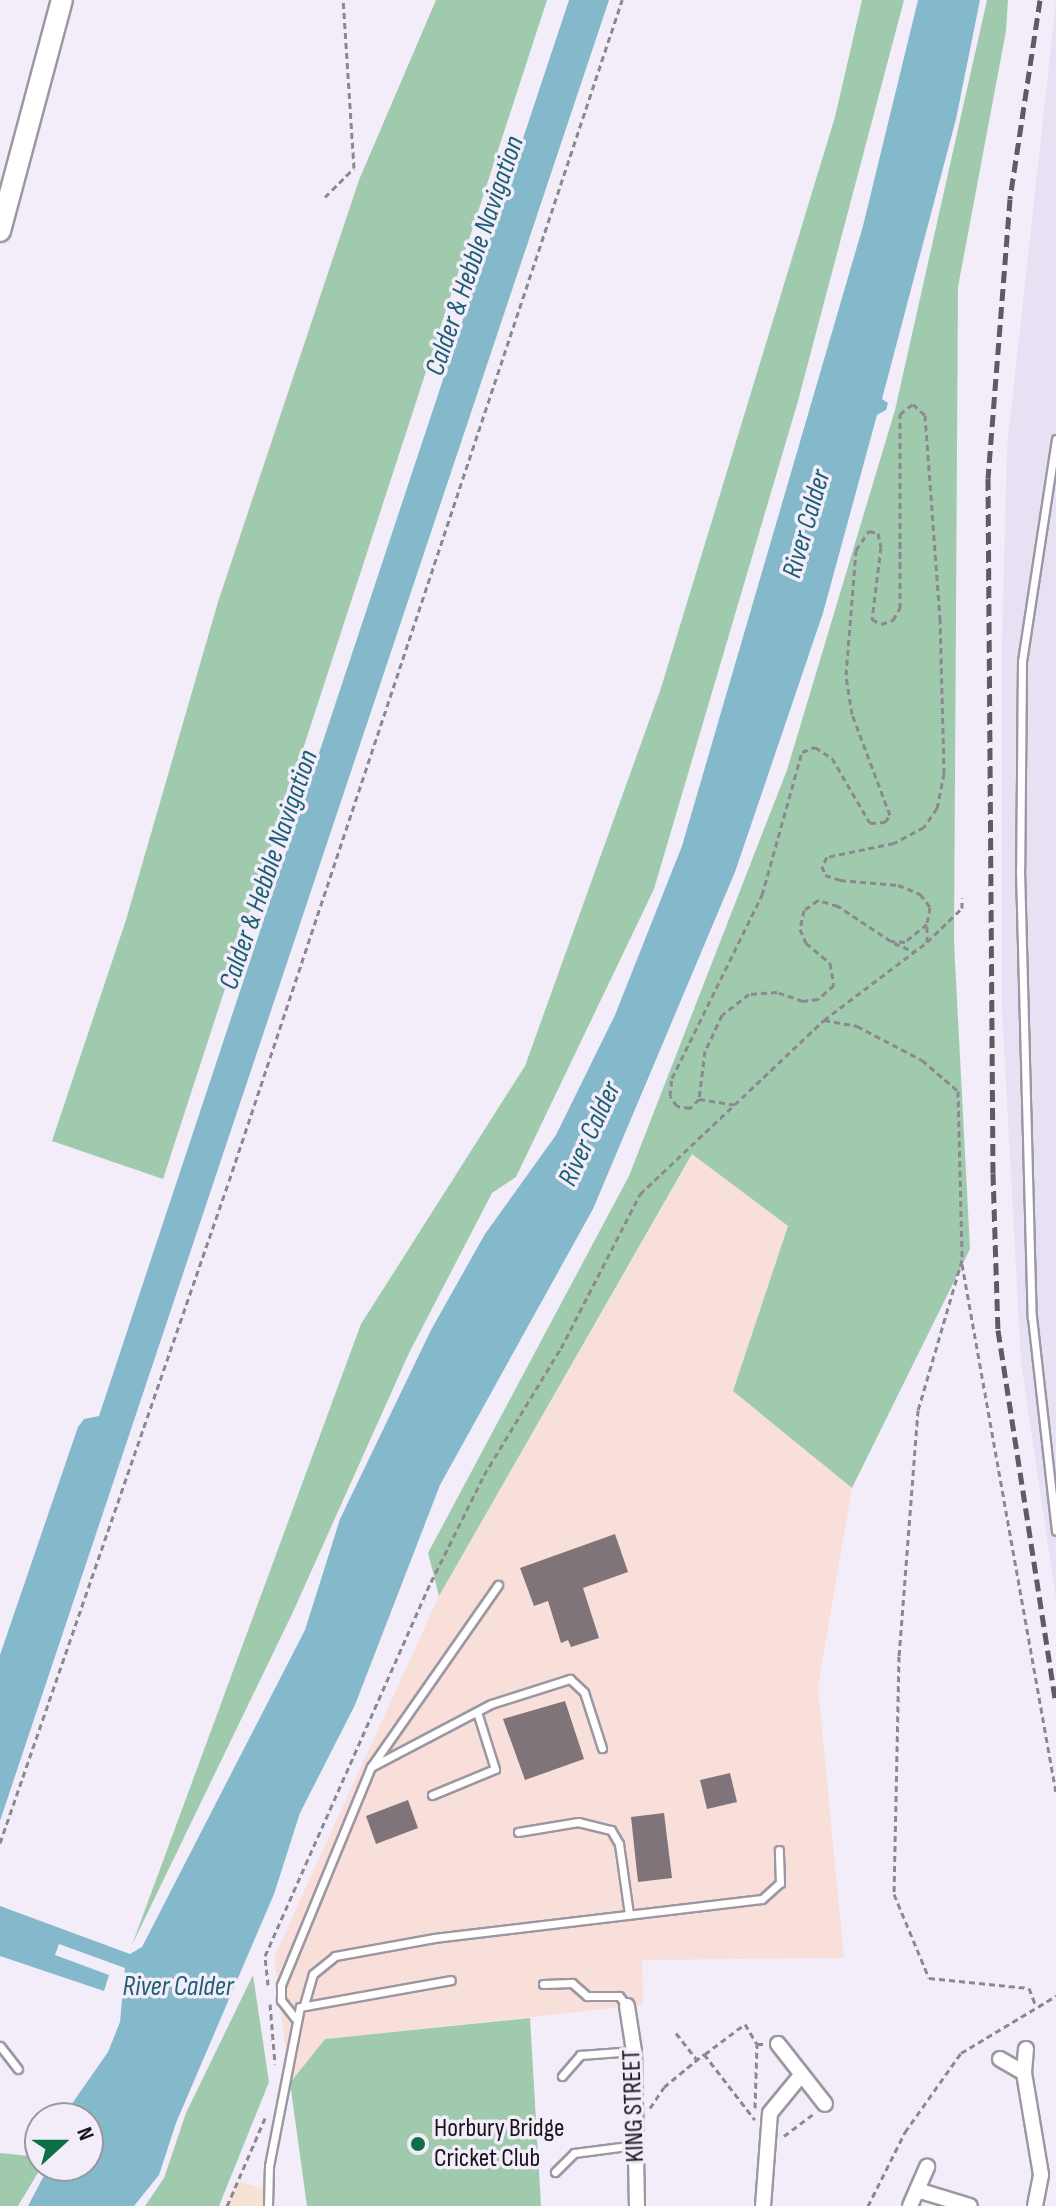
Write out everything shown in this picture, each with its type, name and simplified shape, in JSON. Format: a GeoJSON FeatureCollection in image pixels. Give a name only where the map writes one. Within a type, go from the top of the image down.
{"type":"FeatureCollection","features":[{"type":"Feature","properties":{"kind":"main road"},"geometry":{"type":"LineString","coordinates":[[0,231],[62,0]]}},
{"type":"Feature","properties":{"kind":"street","name":"KING STREET"},"geometry":{"type":"LineString","coordinates":[[627,2006],[634,2051],[637,2206]]}},
{"type":"Feature","properties":{"kind":"street"},"geometry":{"type":"LineString","coordinates":[[778,2044],[825,2104]]}},
{"type":"Feature","properties":{"kind":"street"},"geometry":{"type":"LineString","coordinates":[[1026,2049],[1024,2073],[1039,2153],[1035,2206]]}},
{"type":"Feature","properties":{"kind":"street"},"geometry":{"type":"LineString","coordinates":[[1000,2059],[1024,2073]]}},
{"type":"Feature","properties":{"kind":"street"},"geometry":{"type":"LineString","coordinates":[[763,2206],[769,2147],[762,2123],[802,2074]]}},
{"type":"Feature","properties":{"kind":"street"},"geometry":{"type":"LineString","coordinates":[[910,2206],[927,2167]]}},
{"type":"Feature","properties":{"kind":"street"},"geometry":{"type":"LineString","coordinates":[[917,2190],[970,2206]]}},
{"type":"Feature","properties":{"kind":"lane"},"geometry":{"type":"LineString","coordinates":[[1056,439],[1022,661],[1020,870],[1032,1317],[1043,1452],[1056,1531]]}},
{"type":"Feature","properties":{"kind":"lane"},"geometry":{"type":"LineString","coordinates":[[295,2018],[281,2000],[281,1985],[371,1767],[498,1585]]}},
{"type":"Feature","properties":{"kind":"lane"},"geometry":{"type":"LineString","coordinates":[[371,1767],[477,1712],[570,1679],[584,1692],[602,1748]]}},
{"type":"Feature","properties":{"kind":"lane"},"geometry":{"type":"LineString","coordinates":[[432,1795],[495,1769],[477,1712]]}},
{"type":"Feature","properties":{"kind":"lane"},"geometry":{"type":"LineString","coordinates":[[518,1832],[578,1822],[611,1830],[619,1844],[629,1914]]}},
{"type":"Feature","properties":{"kind":"lane"},"geometry":{"type":"LineString","coordinates":[[268,2206],[269,2166],[295,2018],[304,2005],[313,1974],[335,1956],[629,1914],[762,1899],[780,1883],[779,1850]]}},
{"type":"Feature","properties":{"kind":"lane"},"geometry":{"type":"LineString","coordinates":[[304,2005],[451,1980]]}},
{"type":"Feature","properties":{"kind":"lane"},"geometry":{"type":"LineString","coordinates":[[543,1984],[572,1983],[587,1996],[619,1996],[627,2006]]}},
{"type":"Feature","properties":{"kind":"lane"},"geometry":{"type":"LineString","coordinates":[[0,2046],[18,2069]]}},
{"type":"Feature","properties":{"kind":"lane"},"geometry":{"type":"LineString","coordinates":[[562,2076],[580,2055],[634,2051]]}},
{"type":"Feature","properties":{"kind":"lane"},"geometry":{"type":"LineString","coordinates":[[555,2172],[574,2153],[636,2145]]}},
{"type":"Feature","properties":{"kind":"path"},"geometry":{"type":"LineString","coordinates":[[325,197],[354,168],[343,0]]}},
{"type":"Feature","properties":{"kind":"path"},"geometry":{"type":"LineString","coordinates":[[0,1843],[229,1181],[622,0]]}},
{"type":"Feature","properties":{"kind":"path"},"geometry":{"type":"LineString","coordinates":[[915,952],[891,941],[838,906],[818,900],[804,910],[800,929],[806,943],[830,963],[834,985],[818,999],[803,1001],[777,992],[749,994],[722,1015],[705,1051],[699,1099],[690,1108],[677,1106],[670,1096],[672,1078],[762,895],[802,752],[815,747],[832,758],[870,823],[885,822],[890,815],[852,714],[846,675],[856,550],[869,531],[878,533],[881,547],[872,619],[881,624],[893,620],[900,608],[900,414],[913,404],[925,415],[940,618],[944,773],[937,808],[924,827],[894,843],[827,857],[822,866],[825,875],[840,880],[898,885],[920,894],[930,907],[927,942]]}},
{"type":"Feature","properties":{"kind":"path"},"geometry":{"type":"LineString","coordinates":[[268,1988],[265,1956],[484,1475],[561,1348],[640,1194],[824,1020],[927,942],[962,908],[962,898]]}},
{"type":"Feature","properties":{"kind":"path"},"geometry":{"type":"LineString","coordinates":[[891,941],[905,942],[927,924]]}},
{"type":"Feature","properties":{"kind":"path"},"geometry":{"type":"LineString","coordinates":[[824,1020],[857,1026],[922,1060],[958,1091],[962,1260],[1056,1793]]}},
{"type":"Feature","properties":{"kind":"path"},"geometry":{"type":"LineString","coordinates":[[699,1099],[735,1105]]}},
{"type":"Feature","properties":{"kind":"path"},"geometry":{"type":"LineString","coordinates":[[962,1260],[918,1410],[899,1656],[894,1894],[929,1978],[1029,1988],[1036,2006]]}},
{"type":"Feature","properties":{"kind":"path"},"geometry":{"type":"LineString","coordinates":[[868,2206],[905,2132],[961,2053],[1056,1996]]}},
{"type":"Feature","properties":{"kind":"path"},"geometry":{"type":"LineString","coordinates":[[269,2004],[275,2066]]}},
{"type":"Feature","properties":{"kind":"path"},"geometry":{"type":"LineString","coordinates":[[636,2111],[649,2110],[664,2087],[745,2024],[757,2044],[762,2123]]}},
{"type":"Feature","properties":{"kind":"path"},"geometry":{"type":"LineString","coordinates":[[676,2033],[697,2060]]}},
{"type":"Feature","properties":{"kind":"path"},"geometry":{"type":"LineString","coordinates":[[757,2044],[778,2044]]}},
{"type":"Feature","properties":{"kind":"path"},"geometry":{"type":"LineString","coordinates":[[704,2054],[762,2123]]}},
{"type":"Feature","properties":{"kind":"path"},"geometry":{"type":"LineString","coordinates":[[769,2147],[825,2104]]}},
{"type":"Feature","properties":{"kind":"path"},"geometry":{"type":"LineString","coordinates":[[227,2206],[267,2112]]}},
{"type":"Feature","properties":{"kind":"shaded area"},"geometry":{"type":"Polygon","coordinates":[[[1056,0],[1056,1600],[1021,1362],[1002,1009],[1002,641],[1007,448],[1056,0]]]}},
{"type":"Feature","properties":{"kind":"shaded area"},"geometry":{"type":"Polygon","coordinates":[[[693,1154],[788,1226],[733,1391],[852,1488],[818,1687],[844,1958],[642,1960],[643,2005],[325,2039],[290,2083],[274,1957],[439,1596],[693,1154]]]}},
{"type":"Feature","properties":{"kind":"shaded area"},"geometry":{"type":"Polygon","coordinates":[[[237,2181],[268,2190],[274,2206],[227,2206],[237,2181]]]}},
{"type":"Feature","properties":{"kind":"green space"},"geometry":{"type":"Polygon","coordinates":[[[436,0],[547,0],[163,1179],[52,1141],[126,920],[218,602],[359,180],[436,0]]]}},
{"type":"Feature","properties":{"kind":"green space"},"geometry":{"type":"Polygon","coordinates":[[[862,0],[904,0],[798,401],[654,889],[516,1177],[492,1193],[409,1353],[293,1612],[132,1945],[361,1324],[525,1066],[661,688],[835,117],[862,0]]]}},
{"type":"Feature","properties":{"kind":"green space"},"geometry":{"type":"Polygon","coordinates":[[[987,0],[1008,0],[1006,31],[958,287],[954,942],[970,1249],[852,1488],[733,1391],[788,1226],[692,1154],[439,1596],[428,1553],[629,1176],[787,770],[895,410],[987,0]]]}},
{"type":"Feature","properties":{"kind":"green space"},"geometry":{"type":"Polygon","coordinates":[[[253,1975],[269,2082],[219,2206],[145,2206],[164,2178],[186,2113],[253,1975]]]}},
{"type":"Feature","properties":{"kind":"green space","name":"Horbury Bridge Cricket Club"},"geometry":{"type":"Polygon","coordinates":[[[530,2018],[541,2206],[307,2206],[290,2083],[325,2039],[530,2018]]]}},
{"type":"Feature","properties":{"kind":"green space"},"geometry":{"type":"Polygon","coordinates":[[[0,2153],[24,2155],[24,2182],[32,2182],[18,2206],[0,2206],[0,2153]]]}},
{"type":"Feature","properties":{"kind":"water"},"geometry":{"type":"Polygon","coordinates":[[[569,0],[609,0],[0,1821],[0,1655],[78,1427],[84,1419],[99,1416],[569,0]]]}},
{"type":"Feature","properties":{"kind":"water","name":"River Calder"},"geometry":{"type":"Polygon","coordinates":[[[918,0],[980,0],[956,119],[882,399],[888,403],[886,410],[877,415],[823,613],[735,872],[593,1209],[440,1485],[355,1705],[300,1813],[274,1894],[176,2123],[159,2175],[134,2206],[28,2206],[41,2182],[104,2182],[104,2102],[73,2102],[108,2052],[120,2022],[125,1968],[59,1944],[55,1955],[109,1975],[104,1991],[0,1956],[0,1906],[130,1954],[142,1947],[305,1630],[340,1519],[431,1330],[485,1234],[556,1135],[615,1015],[682,846],[863,226],[918,0]]]}},
{"type":"Feature","properties":{"kind":"building"},"geometry":{"type":"Polygon","coordinates":[[[615,1534],[628,1572],[583,1588],[599,1638],[571,1647],[568,1640],[561,1643],[548,1601],[534,1606],[520,1568],[615,1534]]]}},
{"type":"Feature","properties":{"kind":"building"},"geometry":{"type":"Polygon","coordinates":[[[565,1701],[584,1759],[525,1780],[503,1719],[565,1701]]]}},
{"type":"Feature","properties":{"kind":"building"},"geometry":{"type":"Polygon","coordinates":[[[730,1773],[737,1802],[707,1809],[700,1780],[730,1773]]]}},
{"type":"Feature","properties":{"kind":"building"},"geometry":{"type":"Polygon","coordinates":[[[408,1800],[418,1828],[376,1844],[366,1816],[408,1800]]]}},
{"type":"Feature","properties":{"kind":"building"},"geometry":{"type":"Polygon","coordinates":[[[664,1813],[672,1878],[638,1882],[631,1817],[664,1813]]]}},
{"type":"Feature","properties":{"kind":"railway"},"geometry":{"type":"LineString","coordinates":[[1040,0],[1010,199],[988,478],[993,1173],[998,1330],[1056,1704]]}},
{"type":"Feature","properties":{"kind":"place","name":"Horbury Bridge Cricket Club"},"geometry":{"type":"Point","coordinates":[418,2144]}},
{"type":"Feature","properties":{"kind":"water label","name":"Calder & Hebble Navigation"},"geometry":{"type":"Point","coordinates":[475,256]}},
{"type":"Feature","properties":{"kind":"water label","name":"Calder & Hebble Navigation"},"geometry":{"type":"Point","coordinates":[269,870]}}]}
